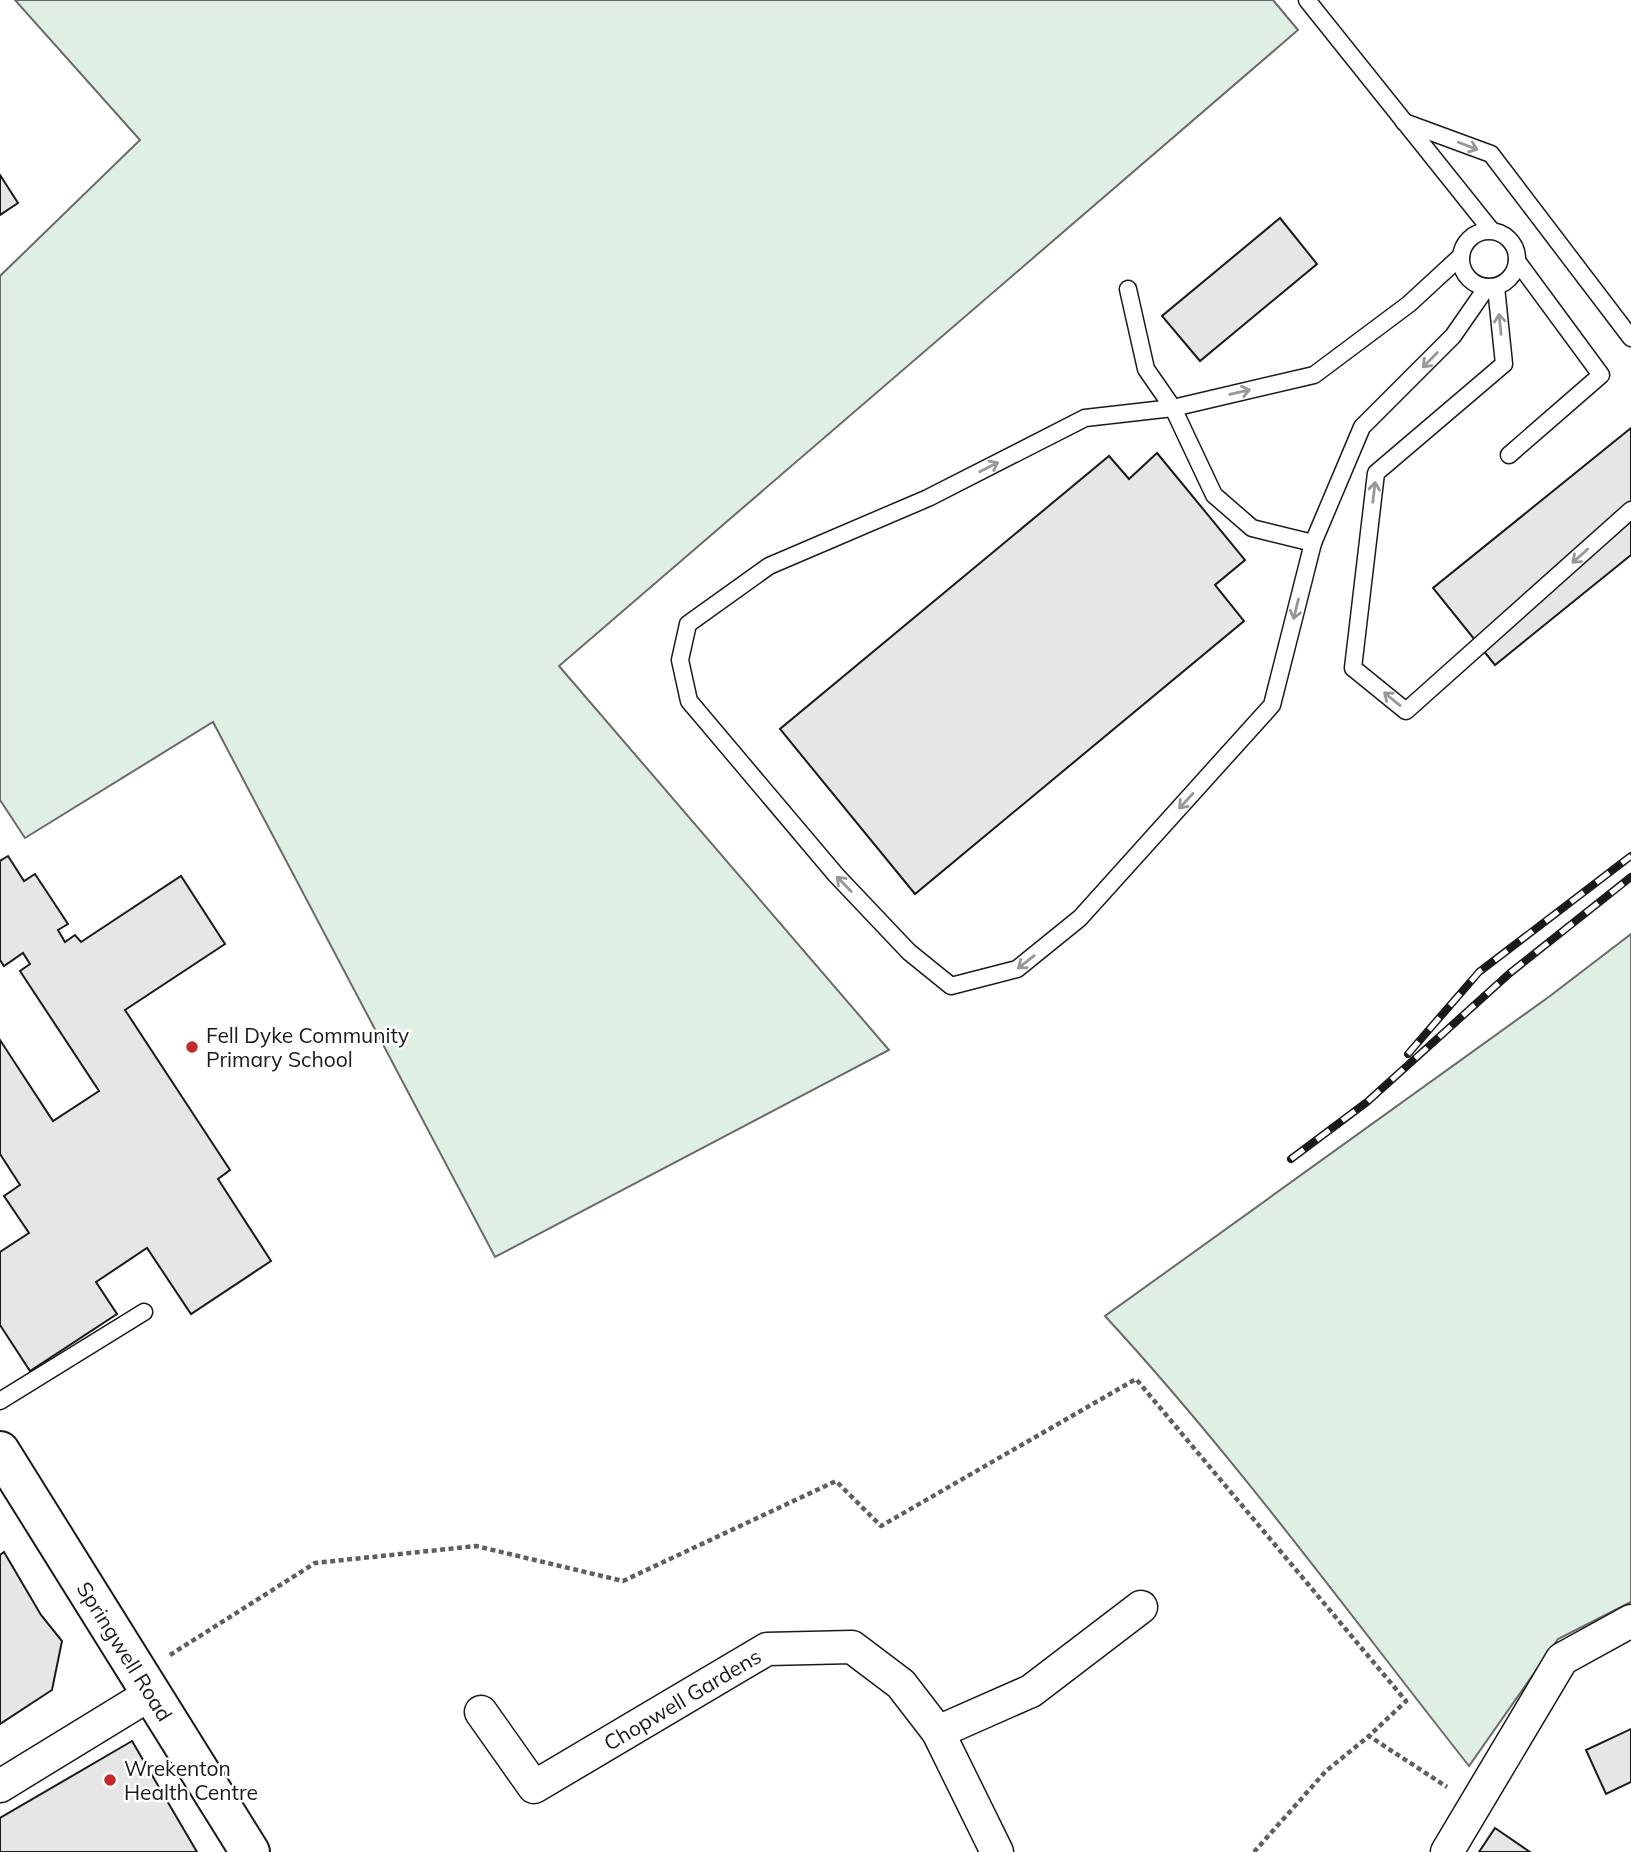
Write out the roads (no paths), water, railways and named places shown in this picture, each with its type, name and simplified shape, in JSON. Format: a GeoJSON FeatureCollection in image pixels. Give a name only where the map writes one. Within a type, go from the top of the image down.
{"type":"FeatureCollection","features":[{"type":"Feature","properties":{"kind":"main road","name":"Springwell Road"},"geometry":{"type":"LineString","coordinates":[[0,1451],[250,1852]]}},
{"type":"Feature","properties":{"kind":"street"},"geometry":{"type":"LineString","coordinates":[[937,1732],[1031,1691],[1141,1607]]}},
{"type":"Feature","properties":{"kind":"street"},"geometry":{"type":"LineString","coordinates":[[1447,1852],[1562,1659],[1631,1621]]}},
{"type":"Feature","properties":{"kind":"street","name":"Chopwell Gardens"},"geometry":{"type":"LineString","coordinates":[[481,1712],[534,1787],[767,1649],[852,1647],[901,1684],[937,1732],[997,1852]]}},
{"type":"Feature","properties":{"kind":"street"},"geometry":{"type":"LineString","coordinates":[[0,1786],[146,1684]]}},
{"type":"Feature","properties":{"kind":"lane"},"geometry":{"type":"LineString","coordinates":[[1307,0],[1491,230],[1507,237],[1513,244],[1517,261],[1601,375],[1509,455]]}},
{"type":"Feature","properties":{"kind":"lane"},"geometry":{"type":"LineString","coordinates":[[1404,121],[1491,154],[1631,338]]}},
{"type":"Feature","properties":{"kind":"lane"},"geometry":{"type":"LineString","coordinates":[[1491,230],[1482,231],[1467,240],[1461,256],[1409,304],[1314,374],[1173,408],[1085,418],[928,498],[769,566],[688,624],[680,660],[689,701],[836,875],[909,951],[951,986],[1017,969],[1080,918],[1272,705],[1313,543],[1362,427],[1453,336],[1491,287],[1511,277],[1517,261]]}},
{"type":"Feature","properties":{"kind":"lane"},"geometry":{"type":"LineString","coordinates":[[1461,256],[1464,273],[1471,281],[1491,287]]}},
{"type":"Feature","properties":{"kind":"lane"},"geometry":{"type":"LineString","coordinates":[[1491,287],[1504,364],[1376,473],[1353,668],[1406,711],[1631,510]]}},
{"type":"Feature","properties":{"kind":"lane"},"geometry":{"type":"LineString","coordinates":[[1128,289],[1146,369],[1173,408],[1214,495],[1252,528],[1313,543]]}},
{"type":"Feature","properties":{"kind":"lane"},"geometry":{"type":"LineString","coordinates":[[0,1401],[144,1311]]}},
{"type":"Feature","properties":{"kind":"railway"},"geometry":{"type":"LineString","coordinates":[[1408,1054],[1479,972],[1631,856]]}},
{"type":"Feature","properties":{"kind":"railway"},"geometry":{"type":"LineString","coordinates":[[1291,1159],[1367,1102],[1510,973],[1631,877]]}},
{"type":"Feature","properties":{"kind":"place","name":"Fell Dyke Community Primary School"},"geometry":{"type":"Point","coordinates":[192,1047]}},
{"type":"Feature","properties":{"kind":"place","name":"Wrekenton Health Centre"},"geometry":{"type":"Point","coordinates":[110,1780]}}]}
